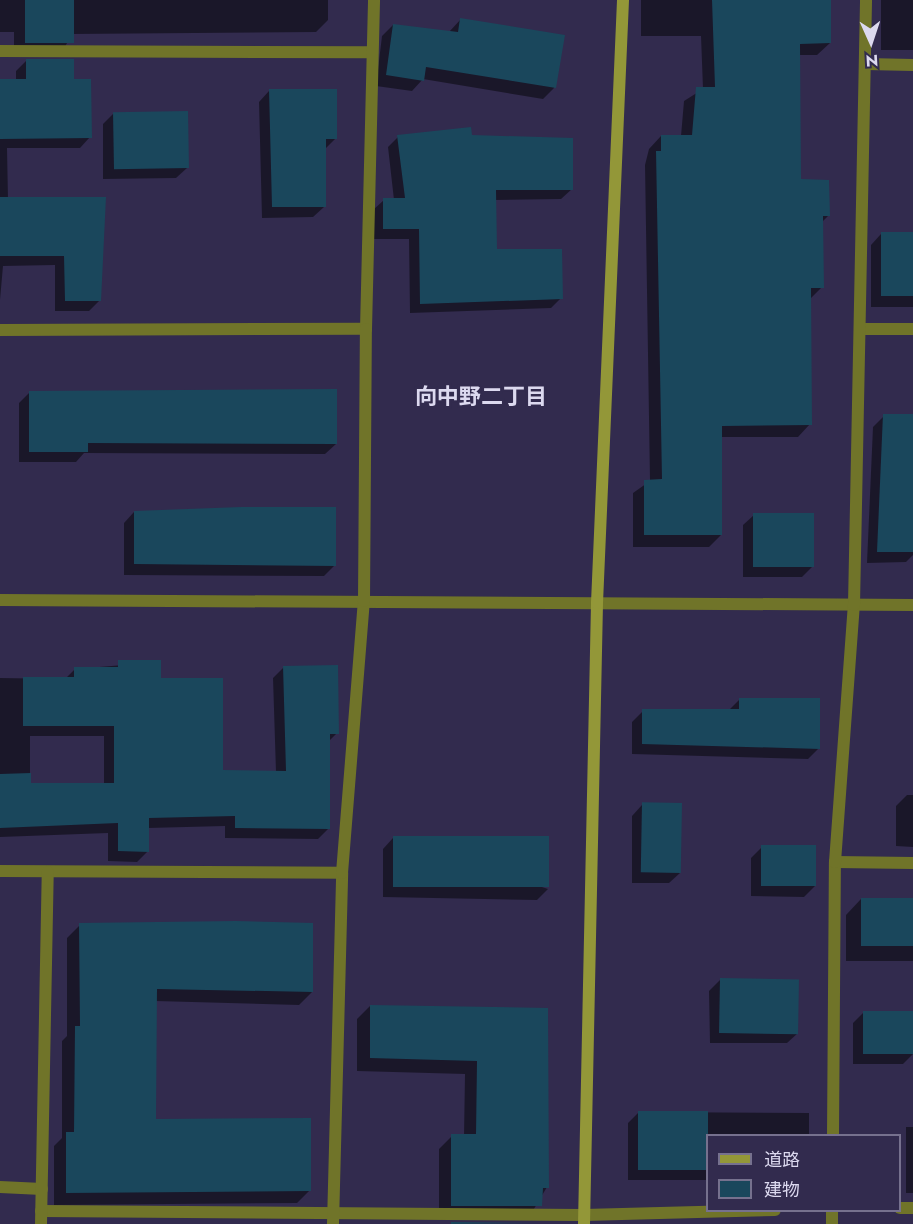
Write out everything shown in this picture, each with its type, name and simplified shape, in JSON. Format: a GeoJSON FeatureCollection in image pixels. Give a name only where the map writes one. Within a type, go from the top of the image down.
{"type":"FeatureCollection","features":[{"type":"Feature","properties":{"kind":"street"},"geometry":{"type":"LineString","coordinates":[[333,1220],[342,873],[364,602],[366,329],[374,0]]}},
{"type":"Feature","properties":{"kind":"street"},"geometry":{"type":"LineString","coordinates":[[584,1220],[597,603],[623,0]]}},
{"type":"Feature","properties":{"kind":"street"},"geometry":{"type":"LineString","coordinates":[[833,1134],[835,862],[854,604],[866,0]]}},
{"type":"Feature","properties":{"kind":"street"},"geometry":{"type":"LineString","coordinates":[[0,51],[371,52]]}},
{"type":"Feature","properties":{"kind":"street"},"geometry":{"type":"LineString","coordinates":[[866,64],[913,64]]}},
{"type":"Feature","properties":{"kind":"street"},"geometry":{"type":"LineString","coordinates":[[0,330],[366,329]]}},
{"type":"Feature","properties":{"kind":"street"},"geometry":{"type":"LineString","coordinates":[[860,329],[913,329]]}},
{"type":"Feature","properties":{"kind":"street"},"geometry":{"type":"LineString","coordinates":[[0,600],[913,604]]}},
{"type":"Feature","properties":{"kind":"street"},"geometry":{"type":"LineString","coordinates":[[835,862],[913,862]]}},
{"type":"Feature","properties":{"kind":"street"},"geometry":{"type":"LineString","coordinates":[[0,871],[342,873]]}},
{"type":"Feature","properties":{"kind":"street"},"geometry":{"type":"LineString","coordinates":[[41,1224],[48,872]]}},
{"type":"Feature","properties":{"kind":"street"},"geometry":{"type":"LineString","coordinates":[[0,1187],[42,1189]]}},
{"type":"Feature","properties":{"kind":"street"},"geometry":{"type":"LineString","coordinates":[[41,1211],[187,1218],[333,1220],[584,1220],[737,1212]]}},
{"type":"Feature","properties":{"kind":"building"},"geometry":{"type":"Polygon","coordinates":[[[25,0],[74,0],[74,43],[25,43],[25,0]]]}},
{"type":"Feature","properties":{"kind":"building"},"geometry":{"type":"Polygon","coordinates":[[[712,0],[831,0],[831,43],[800,44],[801,179],[829,180],[830,216],[823,216],[824,288],[811,288],[812,425],[722,426],[722,535],[644,535],[644,480],[662,479],[656,151],[661,151],[661,135],[692,135],[696,87],[715,87],[712,0]]]}},
{"type":"Feature","properties":{"kind":"building"},"geometry":{"type":"Polygon","coordinates":[[[460,18],[565,35],[556,88],[426,67],[424,81],[386,75],[393,24],[458,32],[460,18]]]}},
{"type":"Feature","properties":{"kind":"building"},"geometry":{"type":"Polygon","coordinates":[[[26,59],[74,59],[74,79],[91,79],[92,138],[0,139],[0,79],[26,79],[26,59]]]}},
{"type":"Feature","properties":{"kind":"building"},"geometry":{"type":"Polygon","coordinates":[[[269,89],[337,89],[337,139],[326,139],[326,207],[272,207],[269,89]]]}},
{"type":"Feature","properties":{"kind":"building"},"geometry":{"type":"Polygon","coordinates":[[[188,111],[189,168],[114,169],[113,112],[188,111]]]}},
{"type":"Feature","properties":{"kind":"building"},"geometry":{"type":"Polygon","coordinates":[[[471,127],[472,135],[573,138],[573,190],[496,190],[497,249],[562,249],[563,299],[420,304],[419,229],[383,229],[383,198],[405,198],[397,135],[471,127]]]}},
{"type":"Feature","properties":{"kind":"building"},"geometry":{"type":"Polygon","coordinates":[[[0,197],[106,197],[101,301],[65,301],[64,256],[0,256],[0,197]]]}},
{"type":"Feature","properties":{"kind":"building"},"geometry":{"type":"Polygon","coordinates":[[[881,232],[913,232],[913,296],[881,296],[881,232]]]}},
{"type":"Feature","properties":{"kind":"building"},"geometry":{"type":"Polygon","coordinates":[[[337,389],[337,444],[88,443],[88,452],[29,452],[29,391],[337,389]]]}},
{"type":"Feature","properties":{"kind":"building"},"geometry":{"type":"Polygon","coordinates":[[[883,414],[913,414],[913,552],[877,552],[883,414]]]}},
{"type":"Feature","properties":{"kind":"building"},"geometry":{"type":"Polygon","coordinates":[[[241,507],[336,507],[336,566],[134,564],[134,511],[241,507]]]}},
{"type":"Feature","properties":{"kind":"building"},"geometry":{"type":"Polygon","coordinates":[[[753,513],[814,513],[814,567],[753,567],[753,513]]]}},
{"type":"Feature","properties":{"kind":"building"},"geometry":{"type":"Polygon","coordinates":[[[118,660],[161,660],[161,678],[223,678],[223,770],[286,771],[283,666],[338,665],[339,734],[330,734],[330,829],[235,828],[235,816],[149,818],[149,852],[118,851],[118,823],[0,828],[0,774],[31,773],[31,783],[114,783],[114,726],[23,726],[23,677],[74,677],[74,667],[118,667],[118,660]]]}},
{"type":"Feature","properties":{"kind":"building"},"geometry":{"type":"Polygon","coordinates":[[[739,698],[820,698],[820,749],[642,744],[642,709],[739,709],[739,698]]]}},
{"type":"Feature","properties":{"kind":"building"},"geometry":{"type":"Polygon","coordinates":[[[642,802],[682,803],[681,873],[641,872],[642,802]]]}},
{"type":"Feature","properties":{"kind":"building"},"geometry":{"type":"Polygon","coordinates":[[[393,836],[549,836],[549,887],[393,887],[393,836]]]}},
{"type":"Feature","properties":{"kind":"building"},"geometry":{"type":"Polygon","coordinates":[[[761,845],[816,845],[816,886],[761,886],[761,845]]]}},
{"type":"Feature","properties":{"kind":"building"},"geometry":{"type":"Polygon","coordinates":[[[861,898],[913,898],[913,946],[861,946],[861,898]]]}},
{"type":"Feature","properties":{"kind":"building"},"geometry":{"type":"Polygon","coordinates":[[[236,921],[313,923],[313,992],[157,989],[156,1119],[311,1118],[311,1191],[66,1193],[66,1132],[74,1132],[75,1026],[80,1026],[79,923],[236,921]]]}},
{"type":"Feature","properties":{"kind":"building"},"geometry":{"type":"Polygon","coordinates":[[[720,978],[799,979],[798,1034],[719,1033],[720,978]]]}},
{"type":"Feature","properties":{"kind":"building"},"geometry":{"type":"Polygon","coordinates":[[[370,1005],[548,1008],[549,1188],[543,1188],[542,1206],[451,1206],[451,1134],[476,1134],[477,1061],[370,1058],[370,1005]]]}},
{"type":"Feature","properties":{"kind":"building"},"geometry":{"type":"Polygon","coordinates":[[[863,1011],[913,1011],[913,1054],[863,1054],[863,1011]]]}},
{"type":"Feature","properties":{"kind":"building"},"geometry":{"type":"Polygon","coordinates":[[[638,1111],[708,1111],[706,1170],[638,1170],[638,1111]]]}},
{"type":"Feature","properties":{"kind":"building"},"geometry":{"type":"Polygon","coordinates":[[[451,1222],[542,1223],[451,1224],[451,1222]]]}},
{"type":"Feature","properties":{"kind":"district","name":"向中野二丁目"},"geometry":{"type":"Point","coordinates":[481,397]}}]}
